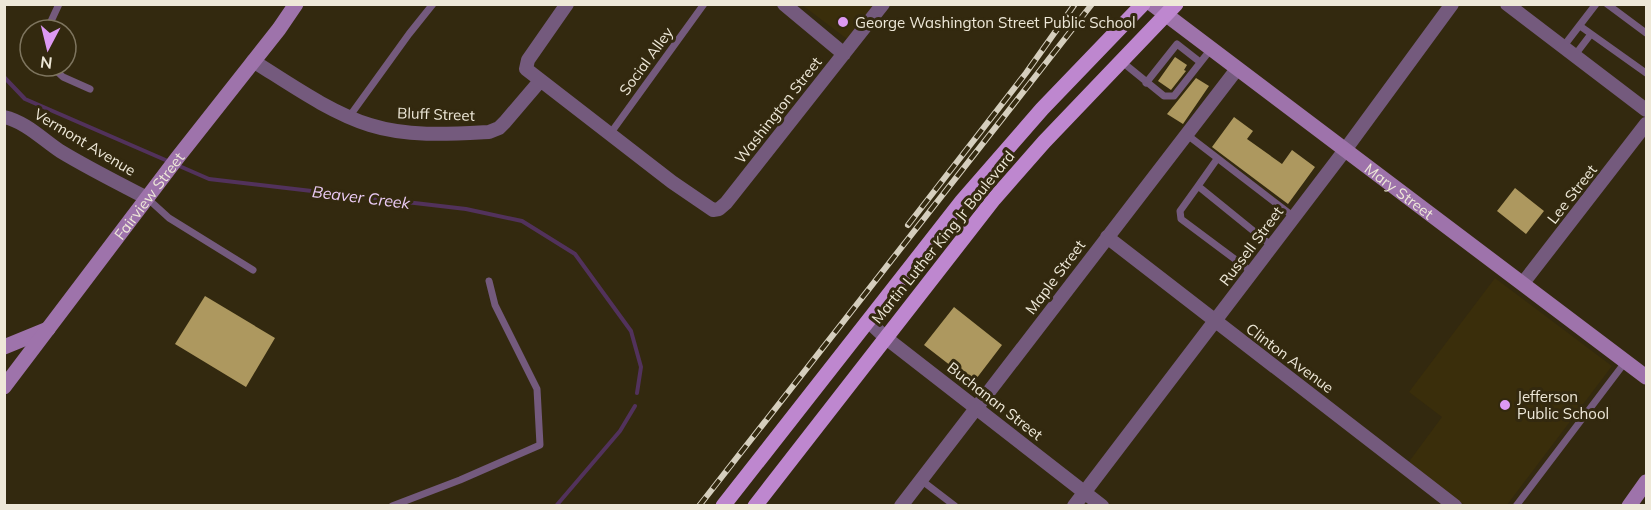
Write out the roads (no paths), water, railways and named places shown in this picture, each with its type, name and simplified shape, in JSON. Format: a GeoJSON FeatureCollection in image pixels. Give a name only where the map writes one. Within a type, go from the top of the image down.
{"type":"FeatureCollection","features":[{"type":"Feature","properties":{"kind":"main road","name":"Fairview Street"},"geometry":{"type":"LineString","coordinates":[[4,387],[296,4]]}},
{"type":"Feature","properties":{"kind":"main road","name":"Martin Luther King Jr Boulevard"},"geometry":{"type":"LineString","coordinates":[[723,506],[975,186],[1042,109],[1143,4]]}},
{"type":"Feature","properties":{"kind":"main road","name":"Mary Street"},"geometry":{"type":"LineString","coordinates":[[1152,4],[1171,10],[1211,49],[1647,377]]}},
{"type":"Feature","properties":{"kind":"main road","name":"Martin Luther King Jr Boulevard"},"geometry":{"type":"LineString","coordinates":[[755,506],[994,199],[1044,142],[1171,10]]}},
{"type":"Feature","properties":{"kind":"main road"},"geometry":{"type":"LineString","coordinates":[[4,347],[48,329]]}},
{"type":"Feature","properties":{"kind":"main road"},"geometry":{"type":"LineString","coordinates":[[1629,506],[1647,482]]}},
{"type":"Feature","properties":{"kind":"street"},"geometry":{"type":"LineString","coordinates":[[567,4],[526,64],[526,69],[610,134]]}},
{"type":"Feature","properties":{"kind":"street"},"geometry":{"type":"LineString","coordinates":[[784,4],[844,54]]}},
{"type":"Feature","properties":{"kind":"street","name":"Washington Street"},"geometry":{"type":"LineString","coordinates":[[610,134],[690,195],[708,207],[719,209],[882,4]]}},
{"type":"Feature","properties":{"kind":"street","name":"Russell Street"},"geometry":{"type":"LineString","coordinates":[[1074,506],[1346,150],[1452,4]]}},
{"type":"Feature","properties":{"kind":"street"},"geometry":{"type":"LineString","coordinates":[[1507,4],[1647,110]]}},
{"type":"Feature","properties":{"kind":"street","name":"Bluff Street"},"geometry":{"type":"LineString","coordinates":[[253,61],[349,117],[387,129],[421,133],[489,132],[499,128],[540,81]]}},
{"type":"Feature","properties":{"kind":"street","name":"Maple Street"},"geometry":{"type":"LineString","coordinates":[[901,506],[1237,69]]}},
{"type":"Feature","properties":{"kind":"street","name":"Vermont Avenue"},"geometry":{"type":"LineString","coordinates":[[4,117],[23,124],[59,150],[94,171],[147,198]]}},
{"type":"Feature","properties":{"kind":"street","name":"Lee Street"},"geometry":{"type":"LineString","coordinates":[[1523,283],[1647,124]]}},
{"type":"Feature","properties":{"kind":"street","name":"Clinton Avenue"},"geometry":{"type":"LineString","coordinates":[[1107,237],[1455,506]]}},
{"type":"Feature","properties":{"kind":"street","name":"Buchanan Street"},"geometry":{"type":"LineString","coordinates":[[868,321],[886,338],[1102,506]]}},
{"type":"Feature","properties":{"kind":"lane"},"geometry":{"type":"LineString","coordinates":[[53,18],[59,4]]}},
{"type":"Feature","properties":{"kind":"lane"},"geometry":{"type":"LineString","coordinates":[[349,117],[433,4]]}},
{"type":"Feature","properties":{"kind":"lane","name":"Social Alley"},"geometry":{"type":"LineString","coordinates":[[610,134],[704,4]]}},
{"type":"Feature","properties":{"kind":"lane"},"geometry":{"type":"LineString","coordinates":[[1569,51],[1580,26],[1596,4]]}},
{"type":"Feature","properties":{"kind":"lane"},"geometry":{"type":"LineString","coordinates":[[1607,4],[1647,33]]}},
{"type":"Feature","properties":{"kind":"lane"},"geometry":{"type":"LineString","coordinates":[[1580,26],[1647,73]]}},
{"type":"Feature","properties":{"kind":"lane"},"geometry":{"type":"LineString","coordinates":[[1569,51],[1591,34]]}},
{"type":"Feature","properties":{"kind":"lane"},"geometry":{"type":"LineString","coordinates":[[1146,83],[1177,44],[1200,62]]}},
{"type":"Feature","properties":{"kind":"lane"},"geometry":{"type":"LineString","coordinates":[[1121,61],[1164,96],[1174,96],[1211,49]]}},
{"type":"Feature","properties":{"kind":"lane"},"geometry":{"type":"LineString","coordinates":[[65,78],[90,89]]}},
{"type":"Feature","properties":{"kind":"lane"},"geometry":{"type":"LineString","coordinates":[[1186,134],[1294,217]]}},
{"type":"Feature","properties":{"kind":"lane"},"geometry":{"type":"LineString","coordinates":[[1217,159],[1180,211],[1181,219],[1252,272]]}},
{"type":"Feature","properties":{"kind":"lane"},"geometry":{"type":"LineString","coordinates":[[1198,186],[1272,246]]}},
{"type":"Feature","properties":{"kind":"lane"},"geometry":{"type":"LineString","coordinates":[[147,198],[169,218],[253,270]]}},
{"type":"Feature","properties":{"kind":"lane"},"geometry":{"type":"LineString","coordinates":[[392,506],[460,480],[540,445],[537,389],[495,305],[489,281]]}},
{"type":"Feature","properties":{"kind":"lane"},"geometry":{"type":"LineString","coordinates":[[1516,506],[1626,361]]}},
{"type":"Feature","properties":{"kind":"lane"},"geometry":{"type":"LineString","coordinates":[[921,480],[955,506]]}},
{"type":"Feature","properties":{"kind":"waterway","name":"Beaver Creek"},"geometry":{"type":"LineString","coordinates":[[4,77],[25,99],[170,162]]}},
{"type":"Feature","properties":{"kind":"waterway","name":"Beaver Creek"},"geometry":{"type":"LineString","coordinates":[[177,165],[209,179],[466,209],[522,221],[575,254],[631,331],[641,367],[637,393]]}},
{"type":"Feature","properties":{"kind":"waterway","name":"Beaver Creek"},"geometry":{"type":"LineString","coordinates":[[556,506],[620,431],[635,406]]}},
{"type":"Feature","properties":{"kind":"railway"},"geometry":{"type":"LineString","coordinates":[[908,225],[1026,73],[1075,4]]}},
{"type":"Feature","properties":{"kind":"railway"},"geometry":{"type":"LineString","coordinates":[[699,506],[1092,4]]}},
{"type":"Feature","properties":{"kind":"place","name":"George Washington Street Public School"},"geometry":{"type":"Point","coordinates":[843,22]}},
{"type":"Feature","properties":{"kind":"place","name":"Jefferson Public School"},"geometry":{"type":"Point","coordinates":[1505,405]}}]}
